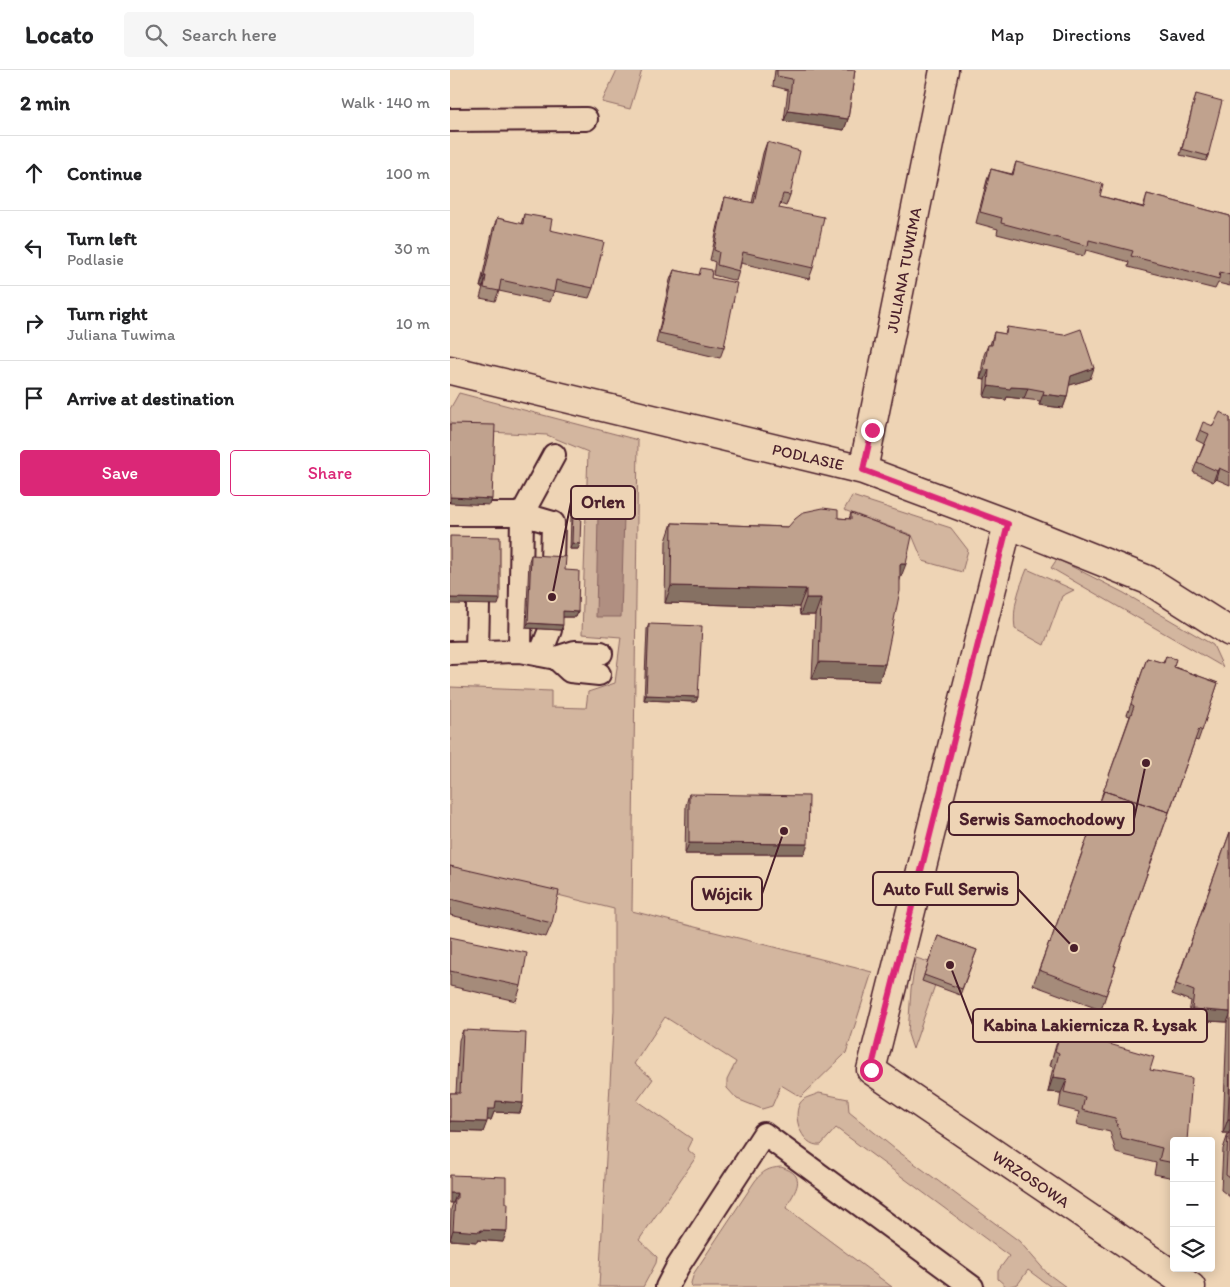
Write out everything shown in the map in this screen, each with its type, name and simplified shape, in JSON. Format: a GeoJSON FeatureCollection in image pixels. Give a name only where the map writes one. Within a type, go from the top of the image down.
{"type":"FeatureCollection","features":[{"type":"Feature","properties":{"kind":"street","name":"JULIANA TUWIMA"},"geometry":{"type":"LineString","coordinates":[[863,470],[944,70]]}},
{"type":"Feature","properties":{"kind":"street","name":"PODLASIE"},"geometry":{"type":"LineString","coordinates":[[450,370],[863,470],[1008,524],[1148,580],[1230,632]]}},
{"type":"Feature","properties":{"kind":"street","name":"WRZOSOWA"},"geometry":{"type":"LineString","coordinates":[[1008,524],[871,1070],[1191,1287]]}},
{"type":"Feature","properties":{"kind":"lane"},"geometry":{"type":"LineString","coordinates":[[450,120],[586,119]]}},
{"type":"Feature","properties":{"kind":"lane"},"geometry":{"type":"LineString","coordinates":[[538,655],[522,514],[554,455]]}},
{"type":"Feature","properties":{"kind":"lane"},"geometry":{"type":"LineString","coordinates":[[450,514],[478,523],[522,514],[553,523],[552,562]]}},
{"type":"Feature","properties":{"kind":"lane"},"geometry":{"type":"LineString","coordinates":[[477,652],[478,604]]}},
{"type":"Feature","properties":{"kind":"lane"},"geometry":{"type":"LineString","coordinates":[[538,655],[550,630]]}},
{"type":"Feature","properties":{"kind":"lane"},"geometry":{"type":"LineString","coordinates":[[450,653],[477,652],[538,655],[575,652],[600,664]]}},
{"type":"Feature","properties":{"kind":"lane"},"geometry":{"type":"LineString","coordinates":[[667,1287],[678,1266],[764,1134],[972,1287]]}},
{"type":"Feature","properties":{"kind":"shaded area"},"geometry":{"type":"Polygon","coordinates":[[[617,70],[642,70],[630,109],[602,102],[617,70]]]}},
{"type":"Feature","properties":{"kind":"shaded area"},"geometry":{"type":"Polygon","coordinates":[[[459,393],[638,440],[632,911],[872,972],[846,1053],[801,1097],[781,1085],[772,1106],[762,1109],[737,1099],[727,1088],[727,1080],[736,1062],[665,1017],[634,1064],[653,1079],[637,1101],[692,1139],[687,1149],[696,1157],[639,1240],[657,1257],[656,1263],[643,1287],[599,1287],[614,1010],[614,909],[450,868],[450,687],[551,691],[551,707],[586,708],[588,692],[615,683],[621,637],[582,634],[588,452],[547,435],[450,430],[450,409],[459,393]]]}},
{"type":"Feature","properties":{"kind":"shaded area"},"geometry":{"type":"Polygon","coordinates":[[[852,496],[951,528],[968,550],[962,572],[923,561],[912,535],[844,510],[852,496]]]}},
{"type":"Feature","properties":{"kind":"shaded area"},"geometry":{"type":"Polygon","coordinates":[[[598,516],[624,516],[621,617],[596,617],[598,516]]]}},
{"type":"Feature","properties":{"kind":"shaded area"},"geometry":{"type":"Polygon","coordinates":[[[1057,559],[1124,593],[1213,645],[1223,667],[1051,568],[1057,559]]]}},
{"type":"Feature","properties":{"kind":"shaded area"},"geometry":{"type":"Polygon","coordinates":[[[1027,569],[1074,590],[1062,596],[1044,645],[1015,629],[1015,606],[1027,569]]]}},
{"type":"Feature","properties":{"kind":"shaded area"},"geometry":{"type":"Polygon","coordinates":[[[916,958],[929,962],[935,985],[913,1049],[908,1034],[911,989],[916,958]]]}},
{"type":"Feature","properties":{"kind":"shaded area"},"geometry":{"type":"Polygon","coordinates":[[[819,1093],[848,1099],[849,1112],[895,1149],[1019,1241],[1047,1273],[1066,1287],[1051,1287],[1028,1270],[1018,1284],[1007,1287],[998,1279],[998,1271],[1009,1256],[836,1128],[821,1145],[807,1140],[799,1127],[797,1111],[804,1099],[819,1093]]]}},
{"type":"Feature","properties":{"kind":"shaded area"},"geometry":{"type":"Polygon","coordinates":[[[781,1167],[790,1171],[797,1179],[796,1189],[786,1208],[892,1287],[692,1287],[691,1283],[694,1273],[755,1181],[766,1171],[781,1167]]]}},
{"type":"Feature","properties":{"kind":"building"},"geometry":{"type":"Polygon","coordinates":[[[777,70],[855,70],[848,119],[788,111],[792,79],[777,76],[777,70]]]}},
{"type":"Feature","properties":{"kind":"building"},"geometry":{"type":"Polygon","coordinates":[[[1196,94],[1222,101],[1208,156],[1182,149],[1196,94]]]}},
{"type":"Feature","properties":{"kind":"building"},"geometry":{"type":"Polygon","coordinates":[[[767,142],[800,151],[790,195],[783,194],[779,208],[824,217],[813,268],[743,252],[739,271],[717,265],[719,252],[714,250],[725,197],[754,203],[767,142]]]}},
{"type":"Feature","properties":{"kind":"building"},"geometry":{"type":"Polygon","coordinates":[[[1016,162],[1103,184],[1100,196],[1144,208],[1147,194],[1230,216],[1230,275],[1220,272],[1219,279],[1131,256],[1133,251],[1089,240],[1088,246],[1001,223],[1002,218],[980,212],[991,169],[1013,175],[1016,162]]]}},
{"type":"Feature","properties":{"kind":"building"},"geometry":{"type":"Polygon","coordinates":[[[524,214],[552,219],[550,230],[604,242],[593,288],[556,280],[554,292],[501,280],[499,291],[484,288],[486,276],[484,276],[497,218],[523,224],[524,214]]]}},
{"type":"Feature","properties":{"kind":"building"},"geometry":{"type":"Polygon","coordinates":[[[701,268],[712,270],[711,278],[737,283],[724,347],[659,333],[674,270],[699,275],[701,268]]]}},
{"type":"Feature","properties":{"kind":"building"},"geometry":{"type":"Polygon","coordinates":[[[1007,327],[1064,335],[1081,329],[1094,368],[1071,376],[1067,397],[1043,394],[1044,391],[1028,388],[1011,387],[1010,389],[988,386],[989,370],[984,369],[988,345],[992,345],[994,332],[1006,334],[1007,327]]]}},
{"type":"Feature","properties":{"kind":"building"},"geometry":{"type":"Polygon","coordinates":[[[1220,412],[1230,418],[1230,473],[1219,468],[1217,471],[1197,462],[1209,434],[1200,430],[1203,422],[1213,426],[1220,412]]]}},
{"type":"Feature","properties":{"kind":"building"},"geometry":{"type":"Polygon","coordinates":[[[450,424],[495,425],[492,499],[450,497],[450,424]]]}},
{"type":"Feature","properties":{"kind":"building"},"geometry":{"type":"Polygon","coordinates":[[[823,508],[838,510],[838,518],[851,519],[851,513],[912,536],[906,564],[900,564],[900,591],[885,664],[819,662],[821,598],[806,598],[806,589],[671,586],[672,523],[788,527],[804,512],[823,508]]]}},
{"type":"Feature","properties":{"kind":"building"},"geometry":{"type":"Polygon","coordinates":[[[573,512],[581,512],[580,544],[572,543],[573,512]]]}},
{"type":"Feature","properties":{"kind":"building"},"geometry":{"type":"Polygon","coordinates":[[[450,536],[500,537],[500,599],[450,598],[450,536]]]}},
{"type":"Feature","properties":{"kind":"building"},"geometry":{"type":"Polygon","coordinates":[[[531,555],[566,557],[565,570],[579,571],[578,612],[563,611],[563,625],[528,623],[531,555]]]}},
{"type":"Feature","properties":{"kind":"building"},"geometry":{"type":"Polygon","coordinates":[[[649,624],[702,626],[698,697],[646,695],[649,624]]]}},
{"type":"Feature","properties":{"kind":"building"},"geometry":{"type":"Polygon","coordinates":[[[1166,656],[1176,659],[1174,667],[1218,683],[1202,731],[1199,729],[1169,812],[1104,791],[1102,795],[1134,706],[1131,704],[1147,658],[1164,663],[1166,656]]]}},
{"type":"Feature","properties":{"kind":"building"},"geometry":{"type":"Polygon","coordinates":[[[1104,791],[1169,812],[1114,966],[1116,966],[1106,995],[1039,970],[1104,791]]]}},
{"type":"Feature","properties":{"kind":"building"},"geometry":{"type":"Polygon","coordinates":[[[689,794],[809,796],[808,844],[689,843],[689,794]]]}},
{"type":"Feature","properties":{"kind":"building"},"geometry":{"type":"Polygon","coordinates":[[[1230,832],[1230,1012],[1192,1009],[1194,991],[1176,984],[1230,832]]]}},
{"type":"Feature","properties":{"kind":"building"},"geometry":{"type":"Polygon","coordinates":[[[450,866],[559,891],[552,923],[450,899],[450,866]]]}},
{"type":"Feature","properties":{"kind":"building"},"geometry":{"type":"Polygon","coordinates":[[[938,936],[977,950],[962,989],[924,975],[938,936]]]}},
{"type":"Feature","properties":{"kind":"building"},"geometry":{"type":"Polygon","coordinates":[[[450,937],[527,953],[521,986],[450,971],[450,937]]]}},
{"type":"Feature","properties":{"kind":"building"},"geometry":{"type":"Polygon","coordinates":[[[463,1030],[526,1033],[523,1103],[496,1101],[495,1109],[488,1109],[487,1122],[450,1121],[450,1093],[460,1093],[463,1030]]]}},
{"type":"Feature","properties":{"kind":"building"},"geometry":{"type":"Polygon","coordinates":[[[1061,1030],[1154,1057],[1150,1070],[1192,1078],[1187,1137],[1170,1137],[1170,1162],[1159,1160],[1162,1148],[1122,1138],[1115,1118],[1082,1110],[1085,1097],[1064,1092],[1067,1079],[1053,1077],[1059,1053],[1055,1051],[1061,1030]]]}},
{"type":"Feature","properties":{"kind":"building"},"geometry":{"type":"Polygon","coordinates":[[[1230,1072],[1230,1119],[1228,1119],[1230,1072]]]}},
{"type":"Feature","properties":{"kind":"building"},"geometry":{"type":"Polygon","coordinates":[[[1228,1134],[1230,1134],[1230,1178],[1226,1175],[1228,1134]]]}},
{"type":"Feature","properties":{"kind":"building"},"geometry":{"type":"Polygon","coordinates":[[[450,1175],[506,1177],[506,1203],[508,1203],[507,1231],[453,1230],[457,1193],[450,1193],[450,1175]]]}},
{"type":"Feature","properties":{"kind":"place","name":"Orlen"},"geometry":{"type":"Point","coordinates":[552,597]}},
{"type":"Feature","properties":{"kind":"place","name":"Serwis Samochodowy"},"geometry":{"type":"Point","coordinates":[1146,763]}},
{"type":"Feature","properties":{"kind":"place","name":"Wójcik"},"geometry":{"type":"Point","coordinates":[784,831]}},
{"type":"Feature","properties":{"kind":"place","name":"Auto Full Serwis"},"geometry":{"type":"Point","coordinates":[1074,948]}},
{"type":"Feature","properties":{"kind":"place","name":"Kabina Lakiernicza R. Łysak"},"geometry":{"type":"Point","coordinates":[950,965]}},
{"type":"Feature","properties":{"kind":"route"},"geometry":{"type":"LineString","coordinates":[[871,1070],[1008,524],[863,470],[872,430]]}}]}
